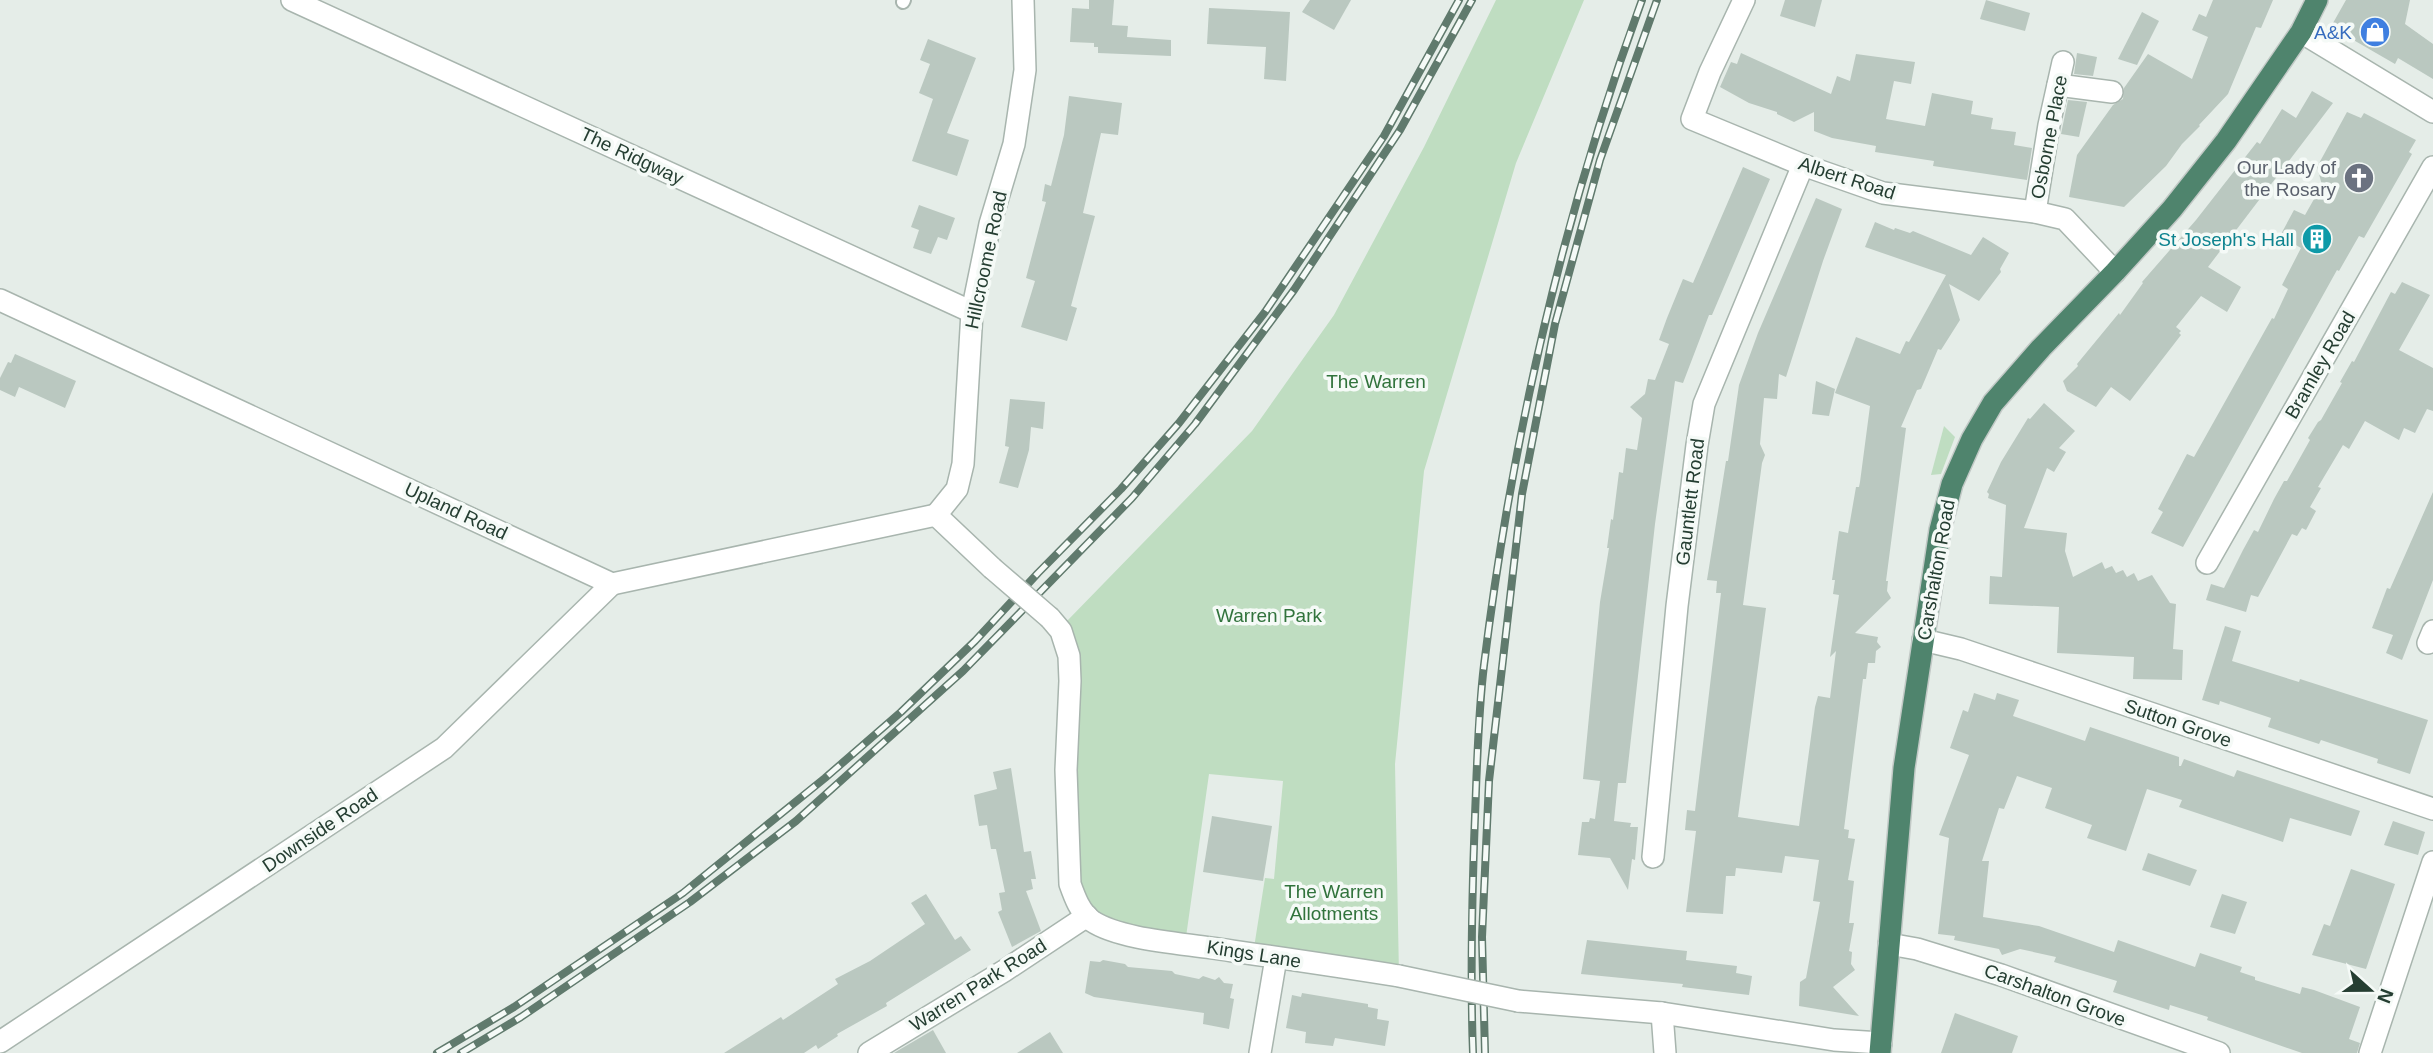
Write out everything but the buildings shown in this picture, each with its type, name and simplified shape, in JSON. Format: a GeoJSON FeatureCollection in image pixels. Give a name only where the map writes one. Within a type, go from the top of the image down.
{"type":"FeatureCollection","features":[{"type":"Feature","properties":{"kind":"highway","name":"Carshalton Road"},"geometry":{"type":"LineString","coordinates":[[1881,1048],[1903,780],[1940,530],[1952,484],[1972,439],[1993,403],[2172,209],[2226,141],[2301,32],[2317,0]]}},
{"type":"Feature","properties":{"kind":"street","name":"The Ridgway"},"geometry":{"type":"LineString","coordinates":[[292,0],[972,313]]}},
{"type":"Feature","properties":{"kind":"street","name":"Hillcroome Road"},"geometry":{"type":"LineString","coordinates":[[936,515],[957,489],[963,464],[972,313],[990,224],[1014,144],[1025,70],[1023,0]]}},
{"type":"Feature","properties":{"kind":"street","name":"Albert Road"},"geometry":{"type":"LineString","coordinates":[[1744,0],[1710,72],[1692,119],[1803,165],[1883,193],[2035,212],[2065,219],[2115,272]]}},
{"type":"Feature","properties":{"kind":"street"},"geometry":{"type":"LineString","coordinates":[[2301,32],[2433,112]]}},
{"type":"Feature","properties":{"kind":"street","name":"Osborne Place"},"geometry":{"type":"LineString","coordinates":[[2035,212],[2049,125],[2063,62]]}},
{"type":"Feature","properties":{"kind":"street"},"geometry":{"type":"LineString","coordinates":[[2058,85],[2112,92]]}},
{"type":"Feature","properties":{"kind":"street","name":"Gauntlett Road"},"geometry":{"type":"LineString","coordinates":[[1653,857],[1677,606],[1704,404],[1803,165]]}},
{"type":"Feature","properties":{"kind":"street","name":"Bramley Road"},"geometry":{"type":"LineString","coordinates":[[2207,563],[2433,167]]}},
{"type":"Feature","properties":{"kind":"street","name":"Upland Road"},"geometry":{"type":"LineString","coordinates":[[0,300],[612,584]]}},
{"type":"Feature","properties":{"kind":"street"},"geometry":{"type":"LineString","coordinates":[[612,584],[936,515],[1061,631],[1069,656],[1070,681],[1066,770],[1070,884],[1076,901],[1087,916]]}},
{"type":"Feature","properties":{"kind":"street","name":"Downside Road"},"geometry":{"type":"LineString","coordinates":[[0,1042],[443,748],[612,584]]}},
{"type":"Feature","properties":{"kind":"street","name":"Sutton Grove"},"geometry":{"type":"LineString","coordinates":[[1923,640],[2025,671],[2433,809]]}},
{"type":"Feature","properties":{"kind":"street"},"geometry":{"type":"LineString","coordinates":[[2370,1053],[2433,862]]}},
{"type":"Feature","properties":{"kind":"street","name":"Kings Lane"},"geometry":{"type":"LineString","coordinates":[[1087,916],[1111,929],[1157,940],[1399,975],[1518,1001],[1662,1013],[1881,1048]]}},
{"type":"Feature","properties":{"kind":"street","name":"Warren Park Road"},"geometry":{"type":"LineString","coordinates":[[869,1053],[1004,971],[1087,916]]}},
{"type":"Feature","properties":{"kind":"street","name":"Carshalton Grove"},"geometry":{"type":"LineString","coordinates":[[1889,944],[1917,949],[2001,975],[2218,1053]]}},
{"type":"Feature","properties":{"kind":"street"},"geometry":{"type":"LineString","coordinates":[[1259,1053],[1276,958]]}},
{"type":"Feature","properties":{"kind":"street"},"geometry":{"type":"LineString","coordinates":[[1662,1013],[1665,1053]]}},
{"type":"Feature","properties":{"kind":"green space"},"geometry":{"type":"Polygon","coordinates":[[[1496,0],[1584,0],[1516,163],[1424,471],[1395,764],[1399,976],[1253,954],[1265,878],[1274,879],[1283,781],[1209,774],[1185,944],[1095,919],[1074,883],[1074,640],[1067,621],[1252,431],[1334,315],[1424,147],[1496,0]]]}},
{"type":"Feature","properties":{"kind":"green space"},"geometry":{"type":"Polygon","coordinates":[[[1944,426],[1955,437],[1941,474],[1931,475],[1944,426]]]}},
{"type":"Feature","properties":{"kind":"railway"},"geometry":{"type":"LineString","coordinates":[[437,1053],[514,1007],[683,893],[825,778],[901,712],[975,641],[1121,489],[1179,423],[1265,312],[1384,136],[1459,0]]}},
{"type":"Feature","properties":{"kind":"railway"},"geometry":{"type":"LineString","coordinates":[[461,1053],[521,1017],[690,902],[796,821],[963,671],[1132,498],[1195,424],[1294,290],[1400,130],[1472,0]]}},
{"type":"Feature","properties":{"kind":"railway"},"geometry":{"type":"LineString","coordinates":[[1473,1053],[1472,934],[1480,703],[1509,496],[1525,412],[1565,245],[1588,163],[1642,0]]}},
{"type":"Feature","properties":{"kind":"railway"},"geometry":{"type":"LineString","coordinates":[[1485,1053],[1482,937],[1489,781],[1522,494],[1555,324],[1600,160],[1657,0]]}},
{"type":"Feature","properties":{"kind":"place","name":"A&K"},"geometry":{"type":"Point","coordinates":[2375,32]}},
{"type":"Feature","properties":{"kind":"place","name":"Our Lady of the Rosary"},"geometry":{"type":"Point","coordinates":[2359,178]}},
{"type":"Feature","properties":{"kind":"place","name":"St Joseph's Hall"},"geometry":{"type":"Point","coordinates":[2317,239]}},
{"type":"Feature","properties":{"kind":"park label","name":"The Warren"},"geometry":{"type":"Point","coordinates":[1376,381]}},
{"type":"Feature","properties":{"kind":"park label","name":"Warren Park"},"geometry":{"type":"Point","coordinates":[1269,615]}},
{"type":"Feature","properties":{"kind":"park label","name":"The Warren Allotments"},"geometry":{"type":"Point","coordinates":[1334,902]}}]}
